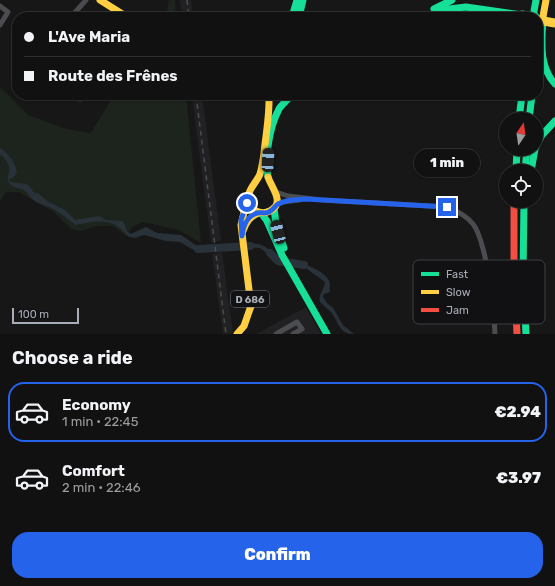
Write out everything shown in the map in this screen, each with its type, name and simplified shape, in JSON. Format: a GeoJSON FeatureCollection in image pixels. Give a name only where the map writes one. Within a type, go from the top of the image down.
{"type":"FeatureCollection","features":[{"type":"Feature","properties":{"kind":"main road"},"geometry":{"type":"LineString","coordinates":[[100,0],[119,12]]}},
{"type":"Feature","properties":{"kind":"main road"},"geometry":{"type":"LineString","coordinates":[[293,12],[297,0]]}},
{"type":"Feature","properties":{"kind":"main road"},"geometry":{"type":"LineString","coordinates":[[300,12],[303,0]]}},
{"type":"Feature","properties":{"kind":"main road"},"geometry":{"type":"LineString","coordinates":[[432,12],[452,0]]}},
{"type":"Feature","properties":{"kind":"main road"},"geometry":{"type":"LineString","coordinates":[[536,0],[537,12]]}},
{"type":"Feature","properties":{"kind":"main road"},"geometry":{"type":"LineString","coordinates":[[540,12],[546,0]]}},
{"type":"Feature","properties":{"kind":"main road"},"geometry":{"type":"LineString","coordinates":[[441,12],[460,7],[480,8],[500,12]]}},
{"type":"Feature","properties":{"kind":"main road"},"geometry":{"type":"LineString","coordinates":[[450,12],[468,10],[486,12]]}},
{"type":"Feature","properties":{"kind":"main road"},"geometry":{"type":"LineString","coordinates":[[543,19],[555,22]]}},
{"type":"Feature","properties":{"kind":"main road"},"geometry":{"type":"LineString","coordinates":[[543,59],[547,75],[555,84]]}},
{"type":"Feature","properties":{"kind":"main road"},"geometry":{"type":"LineString","coordinates":[[256,185],[263,160],[268,117],[265,100]]}},
{"type":"Feature","properties":{"kind":"main road"},"geometry":{"type":"LineString","coordinates":[[270,100],[276,104],[285,100]]}},
{"type":"Feature","properties":{"kind":"main road"},"geometry":{"type":"LineString","coordinates":[[285,256],[278,232],[275,207],[278,199],[268,175],[269,150],[274,121],[280,108],[288,100]]}},
{"type":"Feature","properties":{"kind":"main road"},"geometry":{"type":"LineString","coordinates":[[515,100],[516,112]]}},
{"type":"Feature","properties":{"kind":"main road"},"geometry":{"type":"LineString","coordinates":[[520,112],[521,100]]}},
{"type":"Feature","properties":{"kind":"main road"},"geometry":{"type":"LineString","coordinates":[[530,112],[531,100]]}},
{"type":"Feature","properties":{"kind":"main road"},"geometry":{"type":"LineString","coordinates":[[543,134],[555,121]]}},
{"type":"Feature","properties":{"kind":"main road"},"geometry":{"type":"LineString","coordinates":[[274,189],[264,183],[256,185],[249,191],[248,200],[250,207],[260,213],[267,221],[292,269],[314,304],[326,332]]}},
{"type":"Feature","properties":{"kind":"main road","name":"D 686"},"geometry":{"type":"LineString","coordinates":[[237,334],[244,326],[250,306],[241,220],[248,200]]}},
{"type":"Feature","properties":{"kind":"main road"},"geometry":{"type":"LineString","coordinates":[[242,237],[243,229],[253,215],[270,211],[275,207]]}},
{"type":"Feature","properties":{"kind":"main road"},"geometry":{"type":"LineString","coordinates":[[514,208],[514,260]]}},
{"type":"Feature","properties":{"kind":"main road"},"geometry":{"type":"LineString","coordinates":[[523,260],[524,208]]}},
{"type":"Feature","properties":{"kind":"main road"},"geometry":{"type":"LineString","coordinates":[[517,324],[517,334]]}},
{"type":"Feature","properties":{"kind":"main road"},"geometry":{"type":"LineString","coordinates":[[525,324],[526,334]]}},
{"type":"Feature","properties":{"kind":"street"},"geometry":{"type":"LineString","coordinates":[[75,12],[86,0]]}},
{"type":"Feature","properties":{"kind":"street"},"geometry":{"type":"LineString","coordinates":[[0,6],[8,12],[0,25]]}},
{"type":"Feature","properties":{"kind":"street"},"geometry":{"type":"LineString","coordinates":[[274,189],[288,196],[306,199],[447,207],[463,214],[474,224],[480,238],[486,260]]}},
{"type":"Feature","properties":{"kind":"street"},"geometry":{"type":"LineString","coordinates":[[275,207],[283,202],[306,199]]}},
{"type":"Feature","properties":{"kind":"street"},"geometry":{"type":"LineString","coordinates":[[276,334],[297,322],[302,329],[294,334]]}},
{"type":"Feature","properties":{"kind":"shaded area"},"geometry":{"type":"Polygon","coordinates":[[[169,0],[175,0],[176,12],[167,12],[169,0]]]}},
{"type":"Feature","properties":{"kind":"shaded area"},"geometry":{"type":"Polygon","coordinates":[[[180,0],[191,0],[192,12],[181,12],[180,0]]]}},
{"type":"Feature","properties":{"kind":"shaded area"},"geometry":{"type":"Polygon","coordinates":[[[0,87],[28,115],[66,129],[91,133],[111,100],[187,100],[201,243],[179,230],[143,222],[132,227],[127,236],[112,226],[97,226],[80,231],[71,229],[54,212],[19,192],[6,192],[0,201],[0,87]]]}},
{"type":"Feature","properties":{"kind":"shaded area"},"geometry":{"type":"Polygon","coordinates":[[[193,100],[203,100],[221,241],[211,243],[193,100]]]}},
{"type":"Feature","properties":{"kind":"shaded area"},"geometry":{"type":"Polygon","coordinates":[[[0,148],[11,158],[16,168],[17,172],[13,178],[9,179],[9,181],[26,184],[33,192],[65,210],[75,220],[99,216],[106,220],[122,221],[127,231],[131,234],[146,227],[157,233],[181,235],[197,246],[203,248],[209,247],[210,252],[197,252],[180,242],[166,241],[144,235],[135,238],[129,237],[119,227],[107,222],[75,225],[55,210],[34,200],[24,190],[10,184],[8,181],[8,164],[0,154],[0,148]]]}},
{"type":"Feature","properties":{"kind":"shaded area"},"geometry":{"type":"Polygon","coordinates":[[[238,243],[239,248],[224,250],[224,245],[238,243]]]}},
{"type":"Feature","properties":{"kind":"shaded area"},"geometry":{"type":"Polygon","coordinates":[[[247,243],[263,246],[276,257],[276,260],[260,248],[247,247],[247,243]]]}},
{"type":"Feature","properties":{"kind":"shaded area"},"geometry":{"type":"Polygon","coordinates":[[[222,252],[233,332],[231,334],[223,334],[212,254],[222,252]]]}},
{"type":"Feature","properties":{"kind":"shaded area"},"geometry":{"type":"Polygon","coordinates":[[[294,259],[321,272],[328,279],[330,292],[324,294],[323,297],[333,308],[343,325],[354,334],[345,332],[339,326],[330,311],[320,302],[320,297],[325,282],[303,266],[297,267],[293,260],[294,259]]]}},
{"type":"Feature","properties":{"kind":"shaded area"},"geometry":{"type":"Polygon","coordinates":[[[306,307],[321,334],[256,334],[306,307]]]}},
{"type":"Feature","properties":{"kind":"waterway"},"geometry":{"type":"LineString","coordinates":[[198,249],[250,246]]}},
{"type":"Feature","properties":{"kind":"waterway"},"geometry":{"type":"LineString","coordinates":[[270,253],[278,261],[304,265]]}},
{"type":"Feature","properties":{"kind":"railway"},"geometry":{"type":"LineString","coordinates":[[187,0],[188,12]]}},
{"type":"Feature","properties":{"kind":"railway"},"geometry":{"type":"LineString","coordinates":[[197,100],[226,334]]}},
{"type":"Feature","properties":{"kind":"traffic: fast"},"geometry":{"type":"LineString","coordinates":[[293,12],[297,0]]}},
{"type":"Feature","properties":{"kind":"traffic: fast"},"geometry":{"type":"LineString","coordinates":[[300,12],[303,0]]}},
{"type":"Feature","properties":{"kind":"traffic: fast"},"geometry":{"type":"LineString","coordinates":[[434,9],[452,0]]}},
{"type":"Feature","properties":{"kind":"traffic: fast"},"geometry":{"type":"LineString","coordinates":[[534,12],[536,0]]}},
{"type":"Feature","properties":{"kind":"traffic: fast"},"geometry":{"type":"LineString","coordinates":[[441,12],[449,9],[466,7],[501,12]]}},
{"type":"Feature","properties":{"kind":"traffic: fast"},"geometry":{"type":"LineString","coordinates":[[543,61],[555,84]]}},
{"type":"Feature","properties":{"kind":"traffic: fast"},"geometry":{"type":"LineString","coordinates":[[268,177],[267,160],[270,133],[279,109],[287,100]]}},
{"type":"Feature","properties":{"kind":"traffic: fast"},"geometry":{"type":"LineString","coordinates":[[520,112],[521,100]]}},
{"type":"Feature","properties":{"kind":"traffic: fast"},"geometry":{"type":"LineString","coordinates":[[530,112],[531,100]]}},
{"type":"Feature","properties":{"kind":"traffic: fast"},"geometry":{"type":"LineString","coordinates":[[543,134],[555,121]]}},
{"type":"Feature","properties":{"kind":"traffic: fast"},"geometry":{"type":"LineString","coordinates":[[516,164],[517,156]]}},
{"type":"Feature","properties":{"kind":"traffic: fast"},"geometry":{"type":"LineString","coordinates":[[526,156],[526,164]]}},
{"type":"Feature","properties":{"kind":"traffic: fast"},"geometry":{"type":"LineString","coordinates":[[532,164],[534,156]]}},
{"type":"Feature","properties":{"kind":"traffic: fast"},"geometry":{"type":"LineString","coordinates":[[274,208],[276,224],[284,248]]}},
{"type":"Feature","properties":{"kind":"traffic: fast"},"geometry":{"type":"LineString","coordinates":[[523,260],[524,208]]}},
{"type":"Feature","properties":{"kind":"traffic: fast"},"geometry":{"type":"LineString","coordinates":[[261,213],[267,221],[282,255],[327,334]]}},
{"type":"Feature","properties":{"kind":"traffic: fast"},"geometry":{"type":"LineString","coordinates":[[525,324],[526,334]]}},
{"type":"Feature","properties":{"kind":"traffic: slow"},"geometry":{"type":"LineString","coordinates":[[100,0],[119,12]]}},
{"type":"Feature","properties":{"kind":"traffic: slow"},"geometry":{"type":"LineString","coordinates":[[543,16],[546,0]]}},
{"type":"Feature","properties":{"kind":"traffic: slow"},"geometry":{"type":"LineString","coordinates":[[543,21],[555,23]]}},
{"type":"Feature","properties":{"kind":"traffic: slow"},"geometry":{"type":"LineString","coordinates":[[268,177],[276,195],[277,204],[275,208],[262,213],[252,208],[248,195],[259,177],[262,166],[268,122],[269,101]]}},
{"type":"Feature","properties":{"kind":"traffic: slow"},"geometry":{"type":"LineString","coordinates":[[237,334],[244,326],[251,306],[241,225],[247,200]]}},
{"type":"Feature","properties":{"kind":"traffic: slow"},"geometry":{"type":"LineString","coordinates":[[243,231],[249,220],[259,213]]}},
{"type":"Feature","properties":{"kind":"traffic: jam"},"geometry":{"type":"LineString","coordinates":[[514,208],[514,260]]}},
{"type":"Feature","properties":{"kind":"traffic: jam"},"geometry":{"type":"LineString","coordinates":[[517,324],[517,334]]}},
{"type":"Feature","properties":{"kind":"route"},"geometry":{"type":"LineString","coordinates":[[247,203],[241,220],[242,236],[244,226],[253,215],[266,213],[279,203],[294,200],[306,199],[447,207]]}}]}
